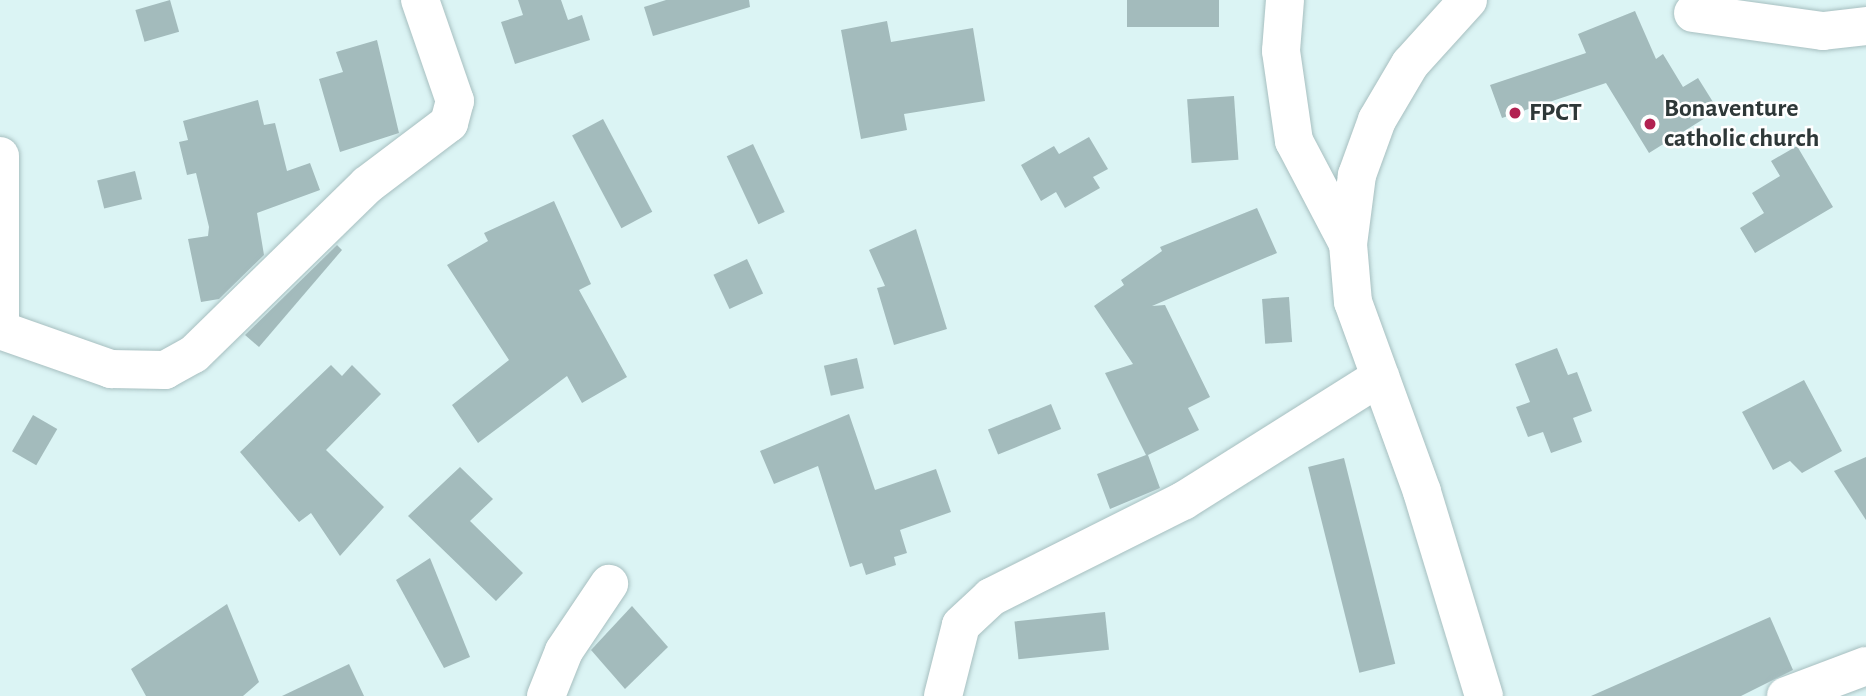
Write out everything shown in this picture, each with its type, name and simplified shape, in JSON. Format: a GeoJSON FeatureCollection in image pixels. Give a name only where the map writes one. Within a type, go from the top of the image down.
{"type":"FeatureCollection","features":[{"type":"Feature","properties":{"kind":"street"},"geometry":{"type":"LineString","coordinates":[[0,156],[0,330],[111,369],[140,373],[164,370],[216,337],[368,185],[449,123],[455,101],[420,0]]}},
{"type":"Feature","properties":{"kind":"street"},"geometry":{"type":"LineString","coordinates":[[1285,0],[1281,51],[1294,141],[1348,244]]}},
{"type":"Feature","properties":{"kind":"street"},"geometry":{"type":"LineString","coordinates":[[1468,0],[1410,64],[1377,120],[1356,175],[1348,244],[1353,302],[1380,377],[1483,696]]}},
{"type":"Feature","properties":{"kind":"street"},"geometry":{"type":"LineString","coordinates":[[1693,13],[1823,32],[1866,26]]}},
{"type":"Feature","properties":{"kind":"street"},"geometry":{"type":"LineString","coordinates":[[943,696],[961,625],[991,597],[1183,501],[1380,377]]}},
{"type":"Feature","properties":{"kind":"street"},"geometry":{"type":"LineString","coordinates":[[546,696],[564,651],[609,584]]}},
{"type":"Feature","properties":{"kind":"street"},"geometry":{"type":"LineString","coordinates":[[1786,696],[1866,666]]}},
{"type":"Feature","properties":{"kind":"building"},"geometry":{"type":"Polygon","coordinates":[[[170,0],[179,32],[144,42],[135,10],[170,0]]]}},
{"type":"Feature","properties":{"kind":"building"},"geometry":{"type":"Polygon","coordinates":[[[518,0],[561,0],[568,20],[582,15],[590,40],[515,64],[501,22],[523,15],[518,0]]]}},
{"type":"Feature","properties":{"kind":"building"},"geometry":{"type":"Polygon","coordinates":[[[666,0],[749,0],[750,7],[653,36],[644,7],[666,0]]]}},
{"type":"Feature","properties":{"kind":"building"},"geometry":{"type":"Polygon","coordinates":[[[1127,0],[1219,0],[1219,27],[1127,27],[1127,0]]]}},
{"type":"Feature","properties":{"kind":"building"},"geometry":{"type":"Polygon","coordinates":[[[1635,11],[1656,59],[1663,54],[1683,87],[1698,78],[1718,110],[1649,153],[1606,83],[1502,118],[1490,85],[1586,53],[1578,34],[1635,11]]]}},
{"type":"Feature","properties":{"kind":"building"},"geometry":{"type":"Polygon","coordinates":[[[887,21],[891,42],[973,28],[985,101],[904,114],[907,130],[861,139],[841,30],[887,21]]]}},
{"type":"Feature","properties":{"kind":"building"},"geometry":{"type":"Polygon","coordinates":[[[377,40],[399,133],[340,152],[319,79],[343,72],[336,52],[377,40]]]}},
{"type":"Feature","properties":{"kind":"building"},"geometry":{"type":"Polygon","coordinates":[[[1234,96],[1238,160],[1192,163],[1187,99],[1234,96]]]}},
{"type":"Feature","properties":{"kind":"building"},"geometry":{"type":"Polygon","coordinates":[[[258,100],[264,125],[275,123],[287,171],[310,163],[320,190],[257,213],[264,255],[219,299],[201,302],[188,239],[208,236],[209,227],[196,173],[187,175],[179,142],[188,140],[183,121],[258,100]]]}},
{"type":"Feature","properties":{"kind":"building"},"geometry":{"type":"Polygon","coordinates":[[[603,119],[652,212],[621,228],[572,135],[603,119]]]}},
{"type":"Feature","properties":{"kind":"building"},"geometry":{"type":"Polygon","coordinates":[[[1089,137],[1108,169],[1093,177],[1100,188],[1065,208],[1056,192],[1041,201],[1021,165],[1054,146],[1059,154],[1089,137]]]}},
{"type":"Feature","properties":{"kind":"building"},"geometry":{"type":"Polygon","coordinates":[[[753,144],[785,212],[758,224],[727,156],[753,144]]]}},
{"type":"Feature","properties":{"kind":"building"},"geometry":{"type":"Polygon","coordinates":[[[1797,146],[1833,207],[1755,253],[1740,228],[1764,213],[1752,193],[1780,176],[1771,161],[1797,146]]]}},
{"type":"Feature","properties":{"kind":"building"},"geometry":{"type":"Polygon","coordinates":[[[135,171],[142,199],[104,209],[97,180],[135,171]]]}},
{"type":"Feature","properties":{"kind":"building"},"geometry":{"type":"Polygon","coordinates":[[[554,201],[591,284],[579,290],[627,377],[582,403],[567,376],[478,443],[452,405],[509,360],[447,265],[488,241],[484,233],[554,201]]]}},
{"type":"Feature","properties":{"kind":"building"},"geometry":{"type":"Polygon","coordinates":[[[1257,208],[1277,253],[1152,306],[1165,305],[1210,397],[1188,408],[1199,430],[1148,455],[1160,488],[1110,509],[1097,474],[1146,455],[1105,373],[1133,364],[1094,306],[1124,285],[1121,280],[1162,251],[1160,247],[1257,208]]]}},
{"type":"Feature","properties":{"kind":"building"},"geometry":{"type":"Polygon","coordinates":[[[916,229],[947,329],[894,345],[877,288],[885,286],[869,250],[916,229]]]}},
{"type":"Feature","properties":{"kind":"building"},"geometry":{"type":"Polygon","coordinates":[[[337,245],[342,250],[259,347],[245,335],[337,245]]]}},
{"type":"Feature","properties":{"kind":"building"},"geometry":{"type":"Polygon","coordinates":[[[747,259],[763,293],[730,309],[713,275],[747,259]]]}},
{"type":"Feature","properties":{"kind":"building"},"geometry":{"type":"Polygon","coordinates":[[[1289,297],[1292,342],[1265,344],[1262,299],[1289,297]]]}},
{"type":"Feature","properties":{"kind":"building"},"geometry":{"type":"Polygon","coordinates":[[[1557,348],[1568,375],[1577,372],[1592,411],[1573,418],[1582,442],[1551,453],[1543,432],[1528,437],[1516,407],[1530,402],[1515,364],[1557,348]]]}},
{"type":"Feature","properties":{"kind":"building"},"geometry":{"type":"Polygon","coordinates":[[[857,358],[864,388],[831,396],[824,366],[857,358]]]}},
{"type":"Feature","properties":{"kind":"building"},"geometry":{"type":"Polygon","coordinates":[[[331,365],[342,376],[352,365],[381,394],[326,450],[384,507],[340,556],[311,513],[299,522],[240,452],[331,365]]]}},
{"type":"Feature","properties":{"kind":"building"},"geometry":{"type":"Polygon","coordinates":[[[1804,380],[1842,451],[1802,473],[1790,461],[1773,470],[1742,412],[1804,380]]]}},
{"type":"Feature","properties":{"kind":"building"},"geometry":{"type":"Polygon","coordinates":[[[1051,404],[1061,429],[998,455],[988,429],[1051,404]]]}},
{"type":"Feature","properties":{"kind":"building"},"geometry":{"type":"Polygon","coordinates":[[[849,414],[875,490],[936,469],[951,512],[900,530],[907,553],[894,557],[896,565],[866,575],[862,563],[850,567],[818,466],[774,484],[760,451],[849,414]]]}},
{"type":"Feature","properties":{"kind":"building"},"geometry":{"type":"Polygon","coordinates":[[[33,415],[57,429],[36,465],[12,451],[33,415]]]}},
{"type":"Feature","properties":{"kind":"building"},"geometry":{"type":"Polygon","coordinates":[[[1866,457],[1866,520],[1834,471],[1866,457]]]}},
{"type":"Feature","properties":{"kind":"building"},"geometry":{"type":"Polygon","coordinates":[[[1344,458],[1395,664],[1359,673],[1308,467],[1344,458]]]}},
{"type":"Feature","properties":{"kind":"building"},"geometry":{"type":"Polygon","coordinates":[[[460,467],[493,499],[470,521],[523,573],[496,601],[408,516],[460,467]]]}},
{"type":"Feature","properties":{"kind":"building"},"geometry":{"type":"Polygon","coordinates":[[[430,558],[470,657],[444,668],[396,580],[430,558]]]}},
{"type":"Feature","properties":{"kind":"building"},"geometry":{"type":"Polygon","coordinates":[[[227,604],[259,682],[243,696],[146,696],[131,669],[227,604]]]}},
{"type":"Feature","properties":{"kind":"building"},"geometry":{"type":"Polygon","coordinates":[[[632,606],[668,647],[625,689],[591,650],[632,606]]]}},
{"type":"Feature","properties":{"kind":"building"},"geometry":{"type":"Polygon","coordinates":[[[1105,612],[1109,650],[1018,659],[1014,622],[1105,612]]]}},
{"type":"Feature","properties":{"kind":"building"},"geometry":{"type":"Polygon","coordinates":[[[1770,617],[1793,670],[1741,696],[1591,696],[1770,617]]]}},
{"type":"Feature","properties":{"kind":"building"},"geometry":{"type":"Polygon","coordinates":[[[349,664],[364,696],[282,696],[349,664]]]}},
{"type":"Feature","properties":{"kind":"place","name":"FPCT"},"geometry":{"type":"Point","coordinates":[1515,113]}},
{"type":"Feature","properties":{"kind":"place","name":"Bonaventure catholic church"},"geometry":{"type":"Point","coordinates":[1650,124]}}]}
